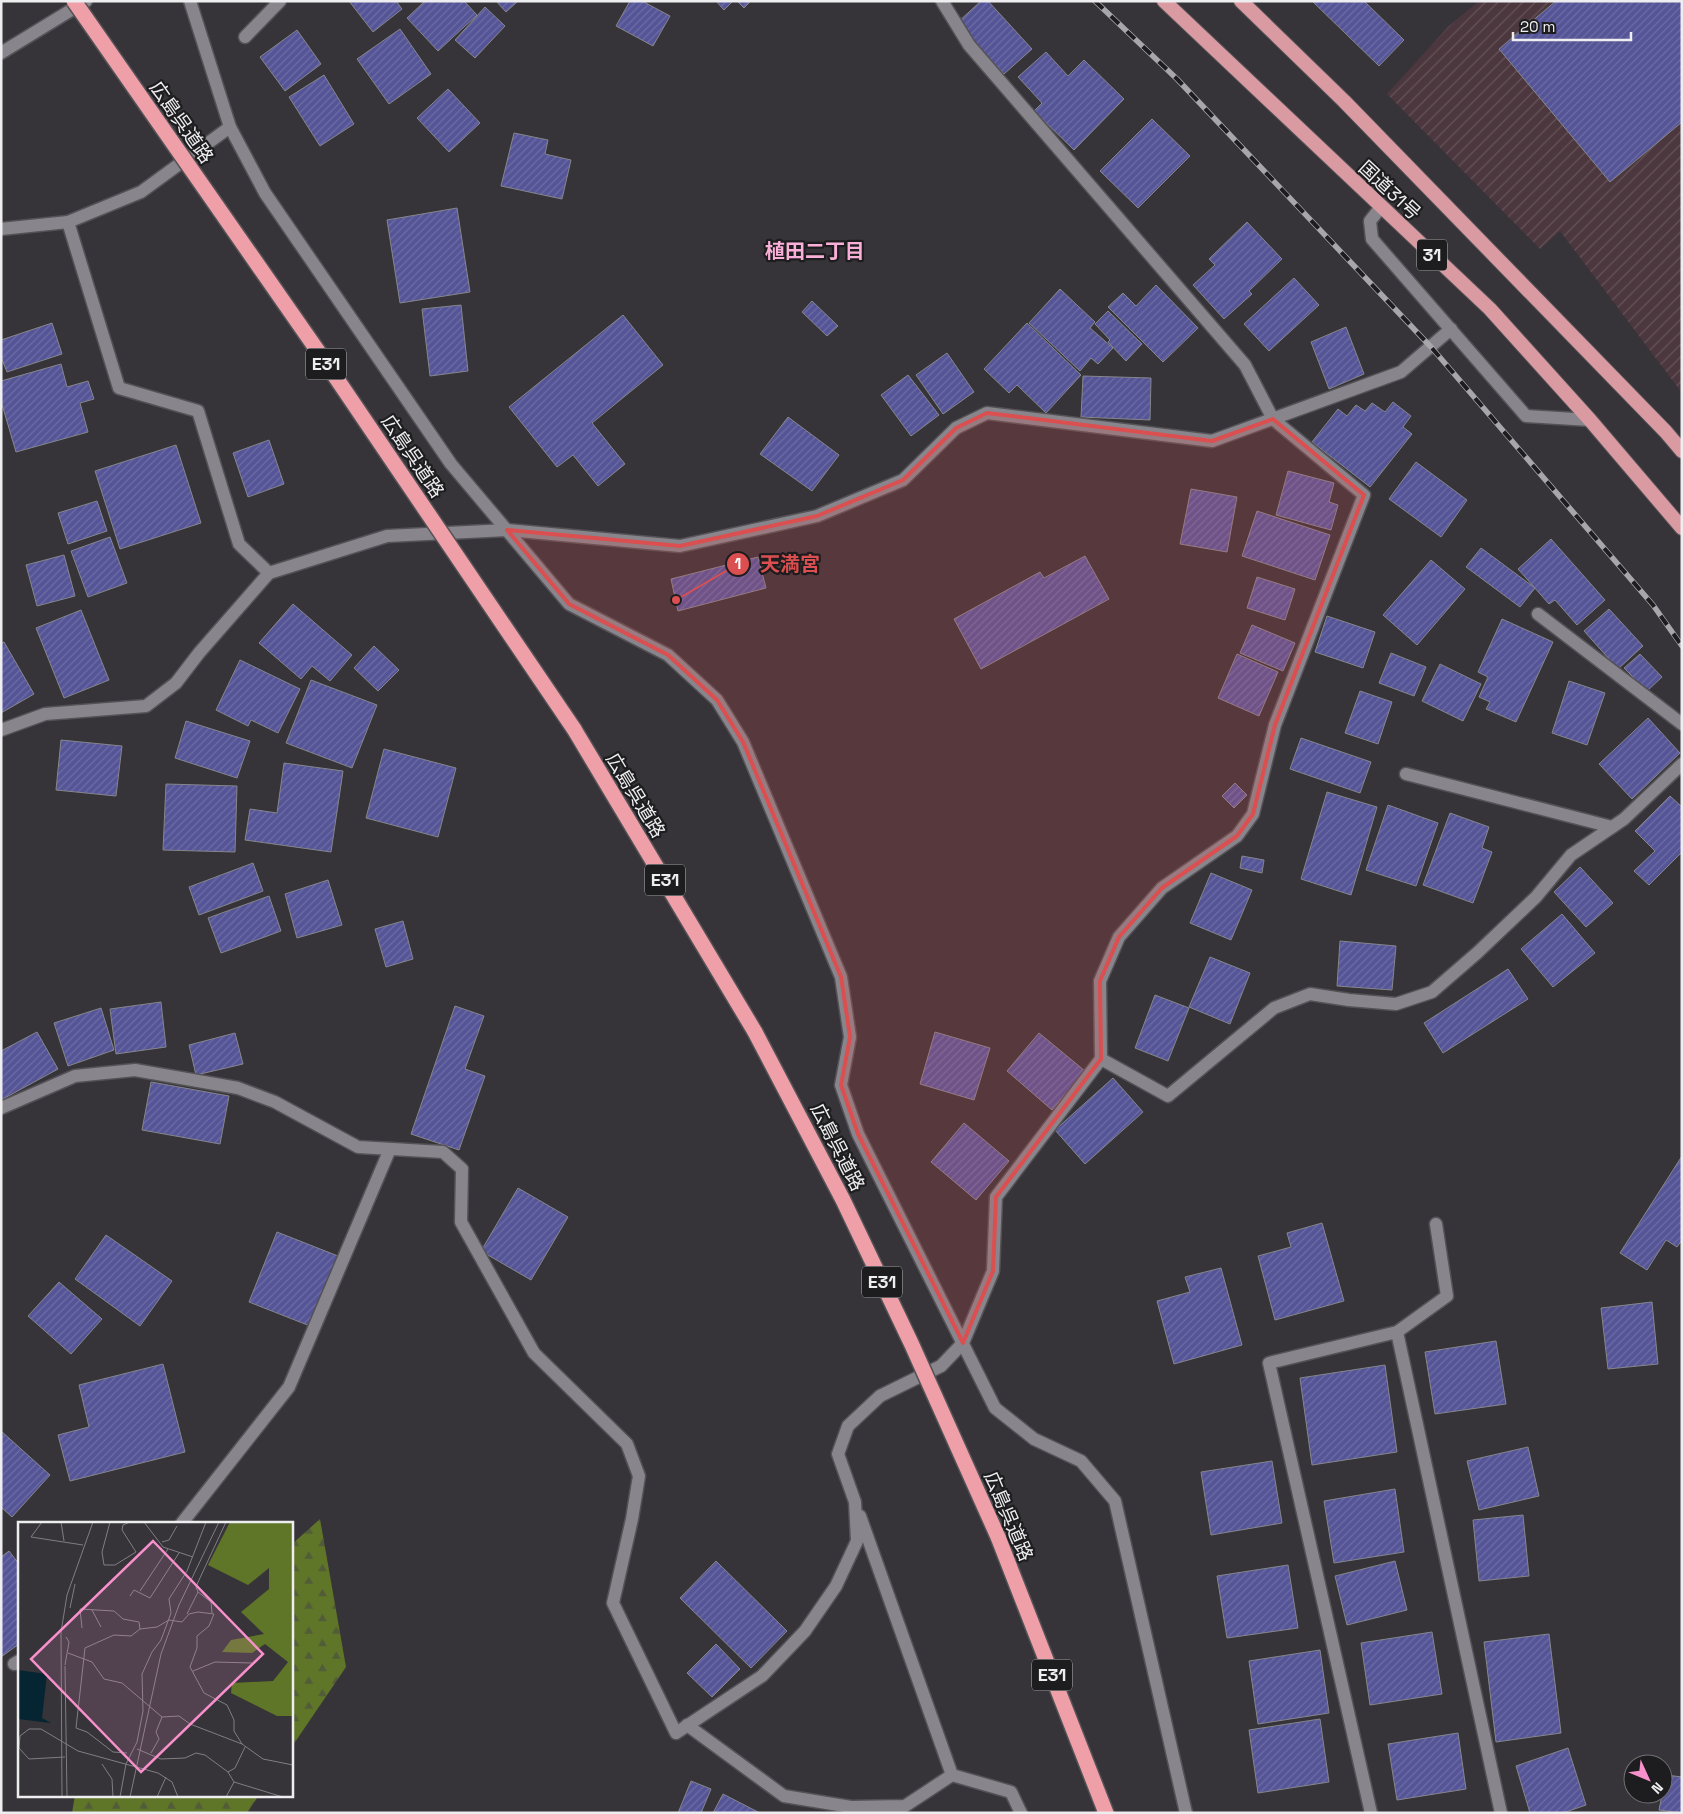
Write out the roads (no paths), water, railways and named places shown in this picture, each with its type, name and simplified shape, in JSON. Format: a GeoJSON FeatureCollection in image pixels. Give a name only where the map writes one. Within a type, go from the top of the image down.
{"type":"FeatureCollection","features":[{"type":"Feature","properties":{"kind":"highway","name":"広島呉道路"},"geometry":{"type":"LineString","coordinates":[[74,1],[322,358],[574,729],[755,1032],[843,1200],[912,1345],[998,1537],[1106,1813]]}},
{"type":"Feature","properties":{"kind":"highway","name":"国道31号"},"geometry":{"type":"LineString","coordinates":[[1164,1],[1490,309],[1590,420],[1682,528]]}},
{"type":"Feature","properties":{"kind":"highway","name":"国道31号"},"geometry":{"type":"LineString","coordinates":[[1241,1],[1351,108],[1666,432],[1682,451]]}},
{"type":"Feature","properties":{"kind":"street"},"geometry":{"type":"LineString","coordinates":[[1,53],[86,1]]}},
{"type":"Feature","properties":{"kind":"street"},"geometry":{"type":"LineString","coordinates":[[190,1],[230,127],[265,193],[451,464],[569,604],[668,655],[717,700],[743,742],[840,977],[850,1037],[841,1085],[858,1134],[995,1408],[1034,1439],[1081,1461],[1115,1501],[1186,1813]]}},
{"type":"Feature","properties":{"kind":"street"},"geometry":{"type":"LineString","coordinates":[[245,37],[280,1]]}},
{"type":"Feature","properties":{"kind":"street"},"geometry":{"type":"LineString","coordinates":[[942,1],[969,45],[1244,365],[1273,419],[1364,495],[1275,725],[1253,814],[1237,836],[1162,888],[1119,937],[1100,981],[1101,1058],[996,1197],[994,1270],[963,1343],[941,1366],[880,1396],[848,1426],[838,1454],[952,1775]]}},
{"type":"Feature","properties":{"kind":"street"},"geometry":{"type":"LineString","coordinates":[[1,229],[68,222],[142,192],[230,127]]}},
{"type":"Feature","properties":{"kind":"street"},"geometry":{"type":"LineString","coordinates":[[1381,207],[1370,221],[1372,239],[1526,416],[1590,420]]}},
{"type":"Feature","properties":{"kind":"street"},"geometry":{"type":"LineString","coordinates":[[68,222],[119,388],[198,411],[239,544],[269,573]]}},
{"type":"Feature","properties":{"kind":"street"},"geometry":{"type":"LineString","coordinates":[[1,730],[45,714],[146,706],[176,683],[199,653],[269,573],[387,536],[507,530],[680,546],[817,516],[902,480],[956,428],[987,413],[1212,441],[1400,372],[1451,329]]}},
{"type":"Feature","properties":{"kind":"street"},"geometry":{"type":"LineString","coordinates":[[1538,614],[1682,724]]}},
{"type":"Feature","properties":{"kind":"street"},"geometry":{"type":"LineString","coordinates":[[1101,1058],[1168,1096],[1274,1008],[1310,994],[1396,1004],[1432,992],[1477,954],[1536,897],[1571,855],[1624,819],[1682,764]]}},
{"type":"Feature","properties":{"kind":"street"},"geometry":{"type":"LineString","coordinates":[[1406,774],[1612,827]]}},
{"type":"Feature","properties":{"kind":"street"},"geometry":{"type":"LineString","coordinates":[[1,1108],[75,1076],[135,1070],[238,1088],[275,1102],[358,1148],[443,1152],[462,1169],[461,1222],[534,1353],[627,1444],[639,1476],[613,1603],[676,1733],[762,1676],[805,1631],[836,1586],[857,1541],[855,1502]]}},
{"type":"Feature","properties":{"kind":"street"},"geometry":{"type":"LineString","coordinates":[[183,1522],[289,1387],[390,1150]]}},
{"type":"Feature","properties":{"kind":"street"},"geometry":{"type":"LineString","coordinates":[[1371,1813],[1269,1363],[1397,1332],[1447,1296],[1436,1224]]}},
{"type":"Feature","properties":{"kind":"street"},"geometry":{"type":"LineString","coordinates":[[1397,1332],[1501,1813]]}},
{"type":"Feature","properties":{"kind":"street"},"geometry":{"type":"LineString","coordinates":[[688,1725],[784,1796],[851,1807],[905,1806],[952,1775],[1012,1792],[1021,1813]]}},
{"type":"Feature","properties":{"kind":"railway"},"geometry":{"type":"LineString","coordinates":[[1095,1],[1177,79],[1431,347],[1653,605],[1682,646]]}},
{"type":"Feature","properties":{"kind":"place","name":"天満宮"},"geometry":{"type":"Point","coordinates":[676,600]}},
{"type":"Feature","properties":{"kind":"district","name":"植田二丁目"},"geometry":{"type":"Point","coordinates":[815,251]}}]}
